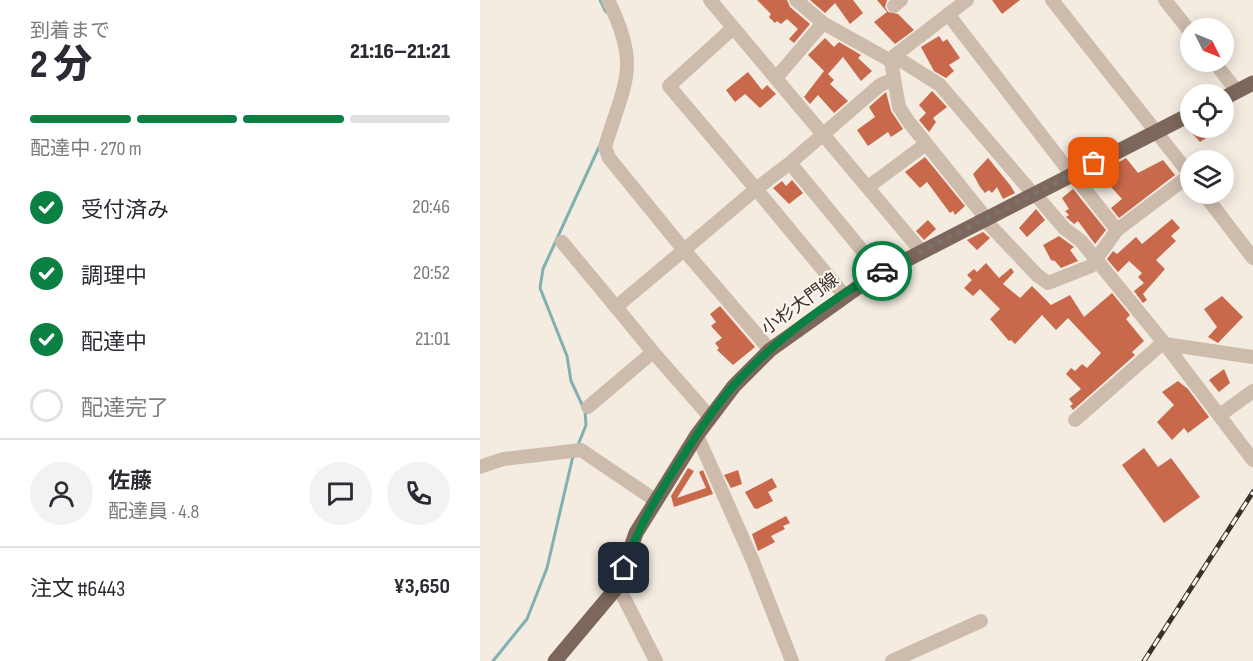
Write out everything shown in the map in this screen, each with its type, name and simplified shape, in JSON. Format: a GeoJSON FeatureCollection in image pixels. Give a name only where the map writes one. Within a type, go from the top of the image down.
{"type":"FeatureCollection","features":[{"type":"Feature","properties":{"kind":"main road"},"geometry":{"type":"LineString","coordinates":[[1234,92],[1253,83]]}},
{"type":"Feature","properties":{"kind":"main road","name":"小杉大門線"},"geometry":{"type":"LineString","coordinates":[[555,661],[618,586],[636,533],[697,435],[734,386],[770,350],[844,294],[880,272],[1180,119]]}},
{"type":"Feature","properties":{"kind":"street"},"geometry":{"type":"LineString","coordinates":[[608,0],[625,36],[628,54],[627,81],[605,147],[609,158],[770,350]]}},
{"type":"Feature","properties":{"kind":"street"},"geometry":{"type":"LineString","coordinates":[[710,0],[921,251]]}},
{"type":"Feature","properties":{"kind":"street"},"geometry":{"type":"LineString","coordinates":[[796,0],[823,23],[940,85],[1064,228],[1081,241],[1165,344],[1253,460]]}},
{"type":"Feature","properties":{"kind":"street"},"geometry":{"type":"LineString","coordinates":[[892,59],[967,0]]}},
{"type":"Feature","properties":{"kind":"street"},"geometry":{"type":"LineString","coordinates":[[1052,0],[1180,162]]}},
{"type":"Feature","properties":{"kind":"street"},"geometry":{"type":"LineString","coordinates":[[1165,0],[1180,19]]}},
{"type":"Feature","properties":{"kind":"street"},"geometry":{"type":"LineString","coordinates":[[948,14],[1072,175],[1118,230]]}},
{"type":"Feature","properties":{"kind":"street"},"geometry":{"type":"LineString","coordinates":[[776,78],[823,23]]}},
{"type":"Feature","properties":{"kind":"street"},"geometry":{"type":"LineString","coordinates":[[734,28],[669,86],[844,294]]}},
{"type":"Feature","properties":{"kind":"street"},"geometry":{"type":"LineString","coordinates":[[892,59],[899,107],[984,218],[1036,275],[1048,283],[1074,275],[1091,266],[1118,230],[1180,184]]}},
{"type":"Feature","properties":{"kind":"street"},"geometry":{"type":"LineString","coordinates":[[616,307],[824,135],[880,85],[894,79]]}},
{"type":"Feature","properties":{"kind":"street"},"geometry":{"type":"LineString","coordinates":[[868,187],[926,144]]}},
{"type":"Feature","properties":{"kind":"street"},"geometry":{"type":"LineString","coordinates":[[790,163],[880,272]]}},
{"type":"Feature","properties":{"kind":"street"},"geometry":{"type":"LineString","coordinates":[[1212,204],[1253,258]]}},
{"type":"Feature","properties":{"kind":"street"},"geometry":{"type":"LineString","coordinates":[[562,242],[710,417]]}},
{"type":"Feature","properties":{"kind":"street"},"geometry":{"type":"LineString","coordinates":[[1075,420],[1158,347],[1165,344],[1253,357]]}},
{"type":"Feature","properties":{"kind":"street"},"geometry":{"type":"LineString","coordinates":[[588,407],[653,352]]}},
{"type":"Feature","properties":{"kind":"street"},"geometry":{"type":"LineString","coordinates":[[1220,415],[1253,391]]}},
{"type":"Feature","properties":{"kind":"street"},"geometry":{"type":"LineString","coordinates":[[697,435],[752,559],[792,661]]}},
{"type":"Feature","properties":{"kind":"street"},"geometry":{"type":"LineString","coordinates":[[480,467],[503,459],[581,450],[655,500]]}},
{"type":"Feature","properties":{"kind":"street"},"geometry":{"type":"LineString","coordinates":[[618,586],[656,661]]}},
{"type":"Feature","properties":{"kind":"street"},"geometry":{"type":"LineString","coordinates":[[892,661],[981,621]]}},
{"type":"Feature","properties":{"kind":"building"},"geometry":{"type":"Polygon","coordinates":[[[757,0],[787,0],[790,7],[810,24],[794,43],[789,39],[798,29],[787,19],[781,24],[777,21],[775,23],[769,17],[771,14],[757,0]]]}},
{"type":"Feature","properties":{"kind":"building"},"geometry":{"type":"Polygon","coordinates":[[[810,0],[853,0],[863,13],[850,24],[835,3],[825,13],[810,0]]]}},
{"type":"Feature","properties":{"kind":"building"},"geometry":{"type":"Polygon","coordinates":[[[877,0],[887,0],[885,7],[888,12],[898,14],[914,30],[895,44],[874,22],[887,12],[877,0]]]}},
{"type":"Feature","properties":{"kind":"building"},"geometry":{"type":"Polygon","coordinates":[[[992,0],[1020,0],[1002,14],[992,0]]]}},
{"type":"Feature","properties":{"kind":"building"},"geometry":{"type":"Polygon","coordinates":[[[939,36],[943,42],[947,39],[960,58],[949,65],[954,71],[946,78],[934,71],[921,47],[939,36]]]}},
{"type":"Feature","properties":{"kind":"building"},"geometry":{"type":"Polygon","coordinates":[[[825,38],[834,47],[839,42],[861,55],[858,58],[872,71],[861,81],[843,57],[828,74],[834,80],[830,84],[848,101],[834,113],[818,95],[810,104],[804,97],[824,71],[808,55],[825,38]]]}},
{"type":"Feature","properties":{"kind":"building"},"geometry":{"type":"Polygon","coordinates":[[[748,72],[762,90],[767,85],[776,94],[760,108],[745,94],[735,102],[726,90],[748,72]]]}},
{"type":"Feature","properties":{"kind":"building"},"geometry":{"type":"Polygon","coordinates":[[[932,91],[947,107],[933,118],[936,122],[929,132],[919,120],[926,113],[919,105],[932,91]]]}},
{"type":"Feature","properties":{"kind":"building"},"geometry":{"type":"Polygon","coordinates":[[[886,92],[891,111],[903,129],[891,137],[888,132],[868,146],[857,130],[875,117],[869,107],[886,92]]]}},
{"type":"Feature","properties":{"kind":"building"},"geometry":{"type":"Polygon","coordinates":[[[925,157],[965,206],[955,215],[953,211],[950,213],[927,182],[920,188],[905,172],[925,157]]]}},
{"type":"Feature","properties":{"kind":"building"},"geometry":{"type":"Polygon","coordinates":[[[988,158],[1015,193],[1003,199],[997,187],[992,193],[989,190],[985,193],[980,187],[973,174],[988,158]]]}},
{"type":"Feature","properties":{"kind":"building"},"geometry":{"type":"Polygon","coordinates":[[[1126,158],[1138,173],[1163,160],[1175,175],[1119,218],[1111,208],[1122,199],[1111,187],[1115,184],[1104,171],[1126,158]]]}},
{"type":"Feature","properties":{"kind":"building"},"geometry":{"type":"Polygon","coordinates":[[[792,180],[803,193],[789,204],[773,188],[782,181],[786,186],[792,180]]]}},
{"type":"Feature","properties":{"kind":"building"},"geometry":{"type":"Polygon","coordinates":[[[1073,189],[1106,230],[1095,244],[1078,221],[1074,224],[1066,217],[1069,215],[1065,211],[1069,209],[1062,198],[1073,189]]]}},
{"type":"Feature","properties":{"kind":"building"},"geometry":{"type":"Polygon","coordinates":[[[1036,209],[1045,220],[1027,237],[1019,228],[1036,209]]]}},
{"type":"Feature","properties":{"kind":"building"},"geometry":{"type":"Polygon","coordinates":[[[1172,219],[1180,228],[1171,236],[1176,241],[1156,260],[1165,269],[1143,294],[1147,300],[1143,303],[1134,291],[1144,283],[1138,277],[1142,273],[1129,261],[1118,272],[1107,259],[1113,251],[1117,254],[1136,237],[1142,244],[1172,219]]]}},
{"type":"Feature","properties":{"kind":"building"},"geometry":{"type":"Polygon","coordinates":[[[928,220],[936,229],[924,240],[916,231],[928,220]]]}},
{"type":"Feature","properties":{"kind":"building"},"geometry":{"type":"Polygon","coordinates":[[[983,232],[990,238],[977,250],[967,240],[983,232]]]}},
{"type":"Feature","properties":{"kind":"building"},"geometry":{"type":"Polygon","coordinates":[[[1059,236],[1074,247],[1070,250],[1078,261],[1061,268],[1051,260],[1043,245],[1059,236]]]}},
{"type":"Feature","properties":{"kind":"building"},"geometry":{"type":"Polygon","coordinates":[[[986,263],[999,278],[1011,268],[1014,272],[1003,284],[1020,298],[1032,286],[1051,305],[1070,295],[1084,317],[1112,293],[1130,315],[1126,319],[1144,341],[1132,352],[1135,355],[1073,410],[1070,406],[1073,404],[1069,399],[1081,389],[1066,374],[1071,368],[1075,371],[1082,364],[1087,368],[1101,353],[1068,318],[1056,330],[1042,315],[1015,344],[1009,341],[990,319],[1000,309],[980,289],[973,296],[964,288],[972,280],[967,275],[974,269],[977,272],[986,263]]]}},
{"type":"Feature","properties":{"kind":"building"},"geometry":{"type":"Polygon","coordinates":[[[1222,296],[1243,317],[1218,343],[1208,337],[1217,327],[1204,309],[1222,296]]]}},
{"type":"Feature","properties":{"kind":"building"},"geometry":{"type":"Polygon","coordinates":[[[720,306],[755,347],[733,365],[717,350],[719,348],[715,343],[722,338],[711,326],[716,322],[710,314],[720,306]]]}},
{"type":"Feature","properties":{"kind":"building"},"geometry":{"type":"Polygon","coordinates":[[[1224,369],[1230,383],[1219,392],[1209,380],[1224,369]]]}},
{"type":"Feature","properties":{"kind":"building"},"geometry":{"type":"Polygon","coordinates":[[[1178,381],[1188,389],[1209,417],[1188,433],[1184,428],[1172,440],[1157,422],[1174,405],[1162,392],[1178,381]]]}},
{"type":"Feature","properties":{"kind":"building"},"geometry":{"type":"Polygon","coordinates":[[[1144,448],[1158,467],[1171,458],[1200,497],[1164,523],[1122,465],[1144,448]]]}},
{"type":"Feature","properties":{"kind":"building"},"geometry":{"type":"Polygon","coordinates":[[[688,468],[694,471],[677,498],[706,488],[699,472],[703,470],[713,494],[674,507],[671,496],[688,468]]]}},
{"type":"Feature","properties":{"kind":"building"},"geometry":{"type":"Polygon","coordinates":[[[738,470],[742,484],[731,488],[724,475],[738,470]]]}},
{"type":"Feature","properties":{"kind":"building"},"geometry":{"type":"Polygon","coordinates":[[[772,478],[777,487],[768,492],[773,501],[757,509],[754,508],[745,492],[772,478]]]}},
{"type":"Feature","properties":{"kind":"building"},"geometry":{"type":"Polygon","coordinates":[[[786,516],[790,523],[783,526],[785,529],[771,536],[775,542],[758,551],[752,534],[786,516]]]}},
{"type":"Feature","properties":{"kind":"waterway"},"geometry":{"type":"LineString","coordinates":[[600,0],[606,12]]}},
{"type":"Feature","properties":{"kind":"waterway"},"geometry":{"type":"LineString","coordinates":[[578,445],[586,425],[585,411],[571,381],[567,356],[540,288],[543,269],[599,147]]}},
{"type":"Feature","properties":{"kind":"waterway"},"geometry":{"type":"LineString","coordinates":[[493,661],[527,619],[547,568],[573,456]]}},
{"type":"Feature","properties":{"kind":"railway"},"geometry":{"type":"LineString","coordinates":[[1144,661],[1253,492]]}},
{"type":"Feature","properties":{"kind":"way so far"},"geometry":{"type":"LineString","coordinates":[[882,271],[966,226],[1094,163]]}},
{"type":"Feature","properties":{"kind":"route"},"geometry":{"type":"LineString","coordinates":[[624,568],[636,533],[655,500],[697,435],[734,386],[770,350],[844,294],[882,271]]}}]}
